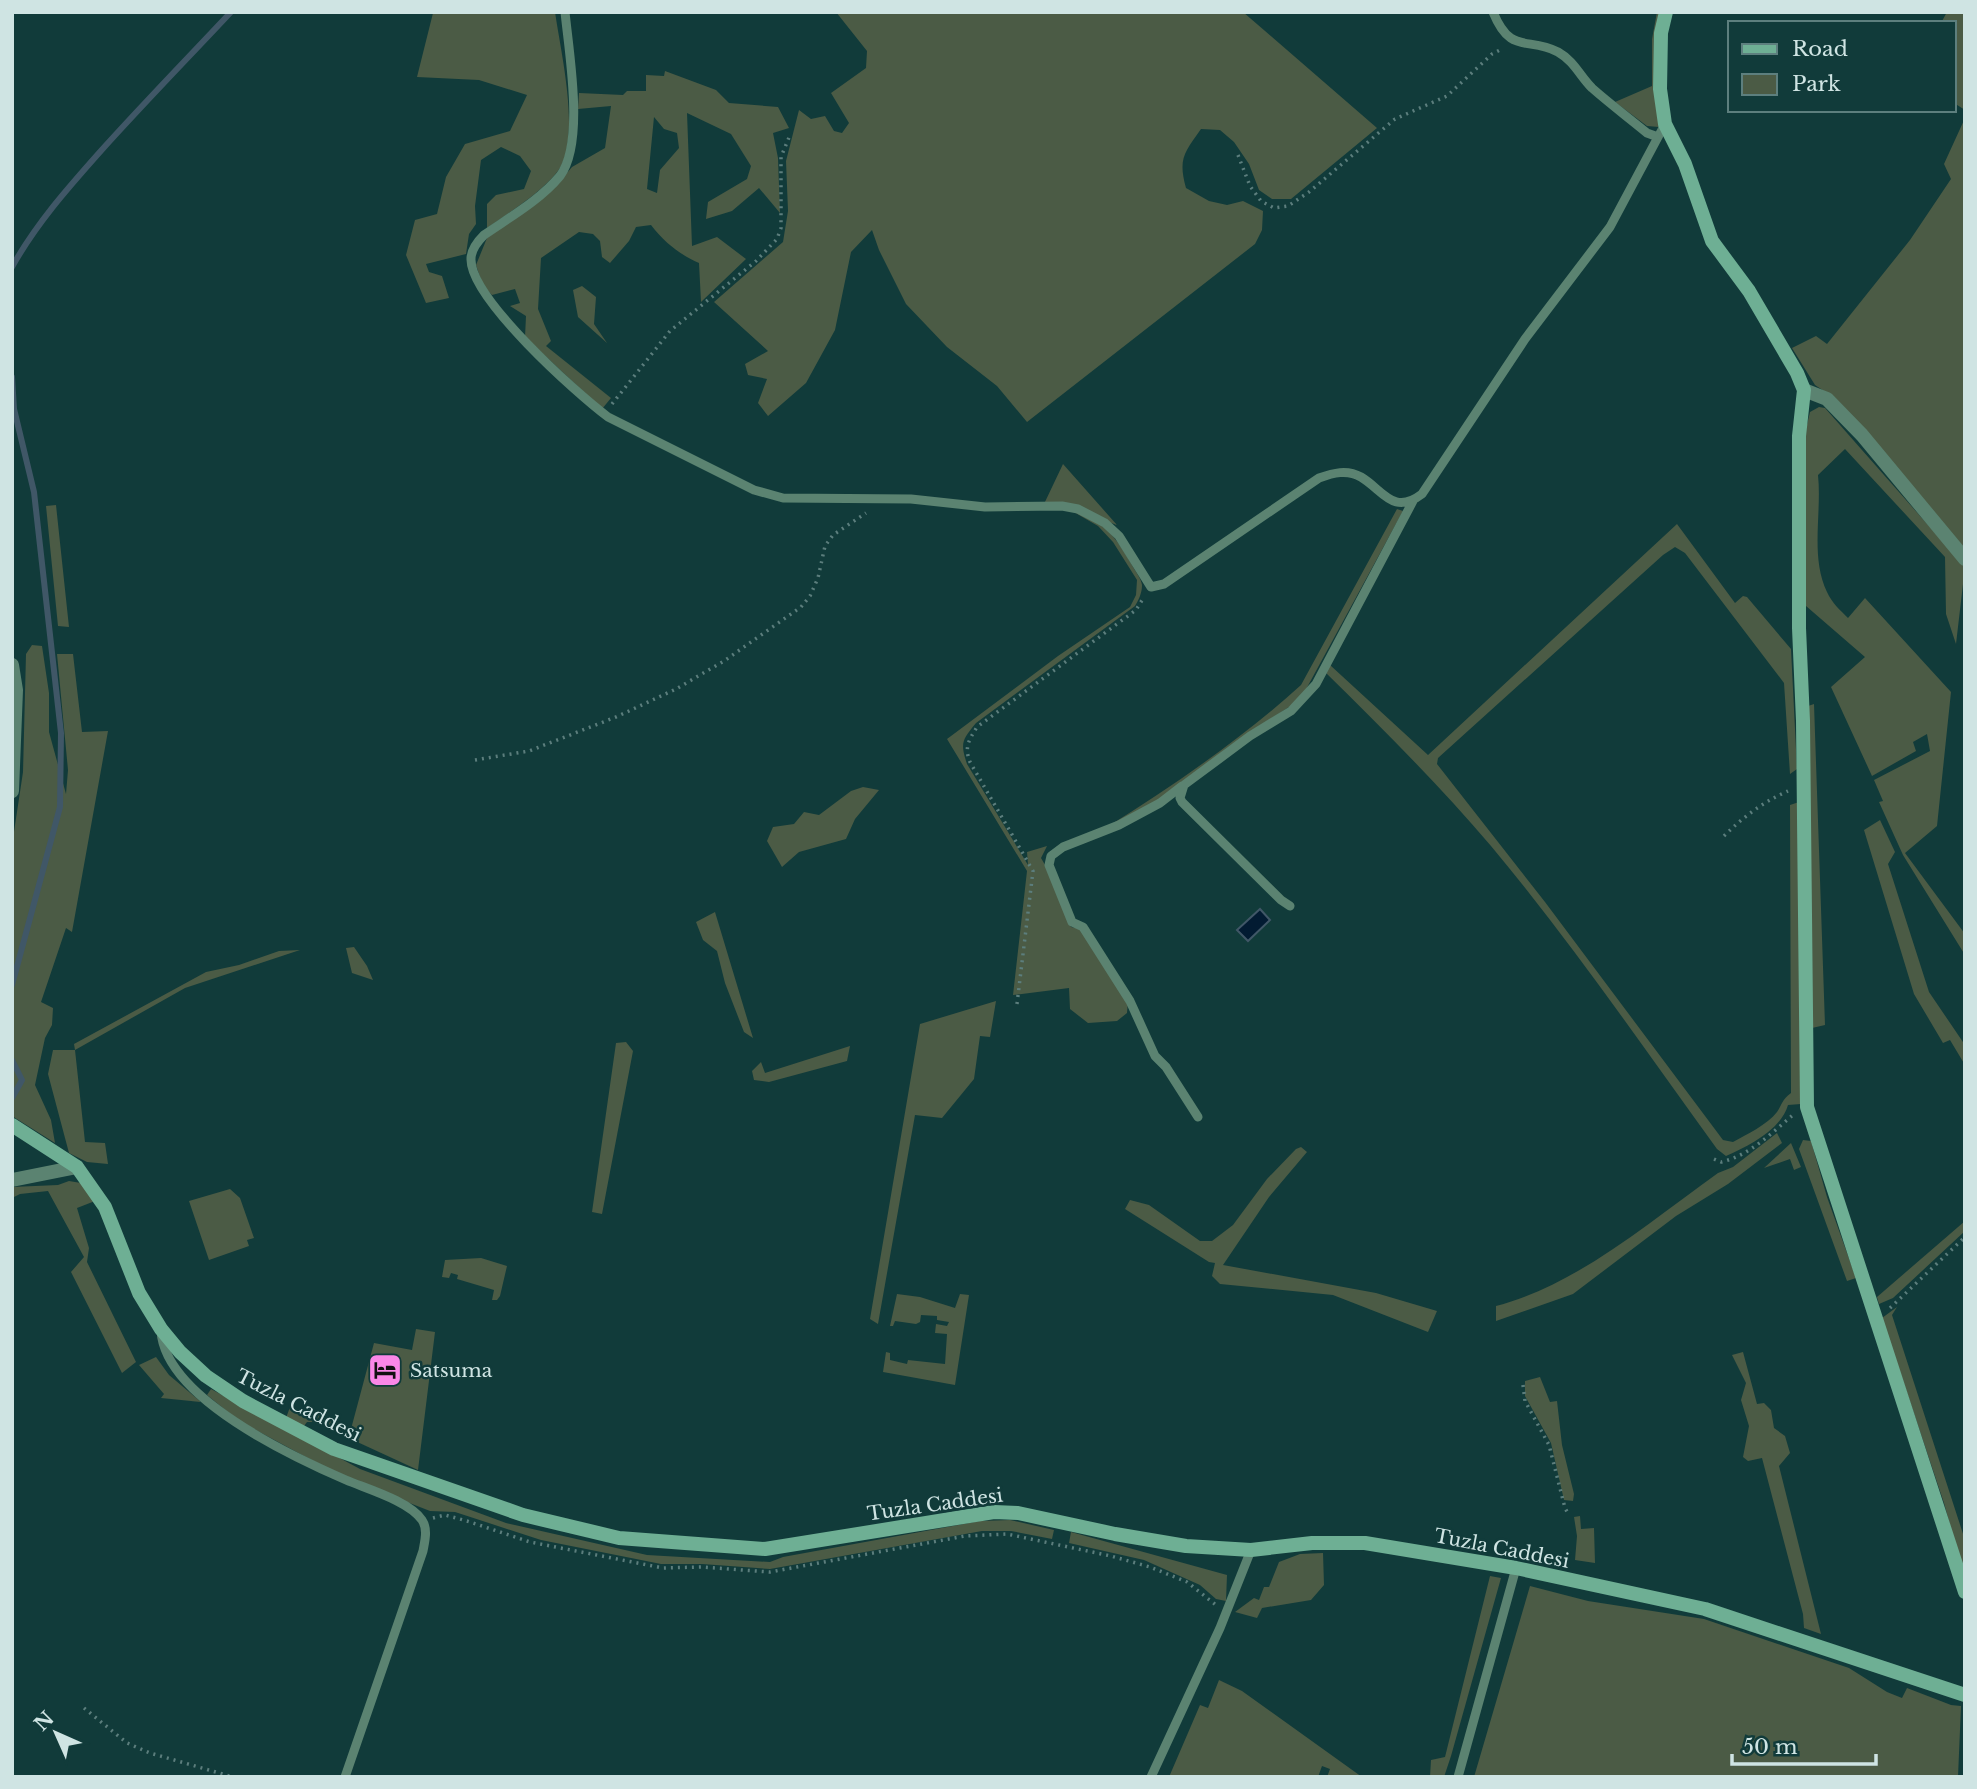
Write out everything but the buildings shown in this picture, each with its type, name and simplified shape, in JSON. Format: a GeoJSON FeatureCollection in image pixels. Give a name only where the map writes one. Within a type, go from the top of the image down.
{"type":"FeatureCollection","features":[{"type":"Feature","properties":{"kind":"main road"},"geometry":{"type":"LineString","coordinates":[[1666,12],[1661,33],[1662,131],[1685,164],[1712,241],[1749,291],[1797,373],[1804,390],[1799,436],[1799,628],[1804,784],[1807,1107],[1965,1592]]}},
{"type":"Feature","properties":{"kind":"main road","name":"Tuzla Caddesi"},"geometry":{"type":"LineString","coordinates":[[12,1125],[77,1167],[105,1207],[139,1293],[161,1329],[180,1352],[233,1395],[334,1449],[523,1515],[619,1538],[765,1549],[994,1512],[1018,1513],[1115,1535],[1186,1546],[1251,1550],[1312,1543],[1365,1543],[1516,1568],[1704,1609],[1965,1695]]}},
{"type":"Feature","properties":{"kind":"street"},"geometry":{"type":"LineString","coordinates":[[1804,390],[1827,399],[1863,435],[1965,559]]}},
{"type":"Feature","properties":{"kind":"street"},"geometry":{"type":"LineString","coordinates":[[12,665],[16,690],[12,791]]}},
{"type":"Feature","properties":{"kind":"street"},"geometry":{"type":"LineString","coordinates":[[12,1180],[77,1167]]}},
{"type":"Feature","properties":{"kind":"lane"},"geometry":{"type":"LineString","coordinates":[[565,12],[574,113],[569,159],[561,174],[547,189],[484,235],[476,244],[471,258],[477,282],[490,302],[523,339],[604,414],[754,490],[783,498],[911,499],[985,507],[1062,506],[1078,509],[1104,523],[1119,536],[1151,587],[1164,584],[1319,478],[1336,472],[1360,477],[1382,496],[1392,500],[1404,503],[1413,501]]}},
{"type":"Feature","properties":{"kind":"lane"},"geometry":{"type":"LineString","coordinates":[[1493,12],[1498,25],[1516,41],[1558,52],[1573,63],[1590,86],[1647,133],[1662,131]]}},
{"type":"Feature","properties":{"kind":"lane"},"geometry":{"type":"LineString","coordinates":[[1198,1117],[1166,1067],[1155,1056],[1127,995],[1083,927],[1072,922],[1049,865],[1051,856],[1063,847],[1119,825],[1160,803],[1250,736],[1292,710],[1316,684],[1413,501],[1422,494],[1525,339],[1610,227],[1662,131]]}},
{"type":"Feature","properties":{"kind":"lane"},"geometry":{"type":"LineString","coordinates":[[1184,785],[1180,793],[1182,802],[1280,900],[1290,906]]}},
{"type":"Feature","properties":{"kind":"lane"},"geometry":{"type":"LineString","coordinates":[[161,1329],[162,1341],[173,1367],[189,1385],[229,1419],[343,1479],[412,1510],[425,1527],[423,1550],[345,1777]]}},
{"type":"Feature","properties":{"kind":"lane"},"geometry":{"type":"LineString","coordinates":[[1151,1777],[1220,1628],[1251,1550]]}},
{"type":"Feature","properties":{"kind":"lane"},"geometry":{"type":"LineString","coordinates":[[1458,1777],[1516,1568]]}},
{"type":"Feature","properties":{"kind":"path"},"geometry":{"type":"LineString","coordinates":[[1238,155],[1250,186],[1261,201],[1274,208],[1288,206],[1309,192],[1395,119],[1447,96],[1492,54],[1516,41]]}},
{"type":"Feature","properties":{"kind":"path"},"geometry":{"type":"LineString","coordinates":[[604,414],[670,331],[756,261],[776,239],[781,228],[781,157],[790,135]]}},
{"type":"Feature","properties":{"kind":"path"},"geometry":{"type":"LineString","coordinates":[[475,760],[529,751],[604,722],[676,689],[724,662],[788,619],[801,607],[810,596],[818,578],[825,546],[834,535],[888,500]]}},
{"type":"Feature","properties":{"kind":"path"},"geometry":{"type":"LineString","coordinates":[[1017,1004],[1033,871],[970,762],[966,753],[967,743],[977,727],[992,715],[1136,610],[1151,587]]}},
{"type":"Feature","properties":{"kind":"path"},"geometry":{"type":"LineString","coordinates":[[1724,836],[1740,820],[1771,799],[1804,784]]}},
{"type":"Feature","properties":{"kind":"path"},"geometry":{"type":"LineString","coordinates":[[1714,1159],[1721,1162],[1742,1154],[1784,1125],[1795,1113],[1810,1119]]}},
{"type":"Feature","properties":{"kind":"path"},"geometry":{"type":"LineString","coordinates":[[1876,1321],[1965,1237]]}},
{"type":"Feature","properties":{"kind":"path"},"geometry":{"type":"LineString","coordinates":[[1523,1385],[1525,1401],[1549,1445],[1569,1515]]}},
{"type":"Feature","properties":{"kind":"path"},"geometry":{"type":"LineString","coordinates":[[85,1708],[127,1743],[150,1753],[233,1777]]}},
{"type":"Feature","properties":{"kind":"green space"},"geometry":{"type":"Polygon","coordinates":[[[555,12],[569,109],[567,146],[563,162],[540,189],[487,228],[487,204],[496,195],[524,189],[531,171],[520,156],[501,147],[481,160],[475,206],[476,224],[469,234],[466,254],[426,264],[429,272],[442,276],[449,298],[426,303],[406,255],[415,220],[437,214],[446,177],[465,144],[510,131],[527,95],[479,80],[417,77],[433,13],[555,12]]]}},
{"type":"Feature","properties":{"kind":"green space"},"geometry":{"type":"Polygon","coordinates":[[[836,12],[1243,12],[1377,128],[1291,199],[1272,199],[1259,190],[1249,164],[1234,142],[1220,130],[1201,129],[1184,157],[1186,188],[1209,201],[1227,205],[1243,201],[1263,211],[1262,230],[1255,244],[1027,422],[997,386],[947,347],[906,304],[872,230],[851,252],[835,330],[806,383],[768,416],[758,403],[767,379],[748,375],[745,364],[768,351],[714,302],[783,242],[788,211],[786,161],[799,110],[811,119],[825,116],[834,131],[842,133],[849,123],[831,93],[866,68],[867,51],[836,12]]]}},
{"type":"Feature","properties":{"kind":"green space"},"geometry":{"type":"Polygon","coordinates":[[[1657,12],[1663,12],[1659,127],[1647,126],[1615,102],[1652,86],[1652,39],[1657,12]]]}},
{"type":"Feature","properties":{"kind":"green space"},"geometry":{"type":"Polygon","coordinates":[[[1947,12],[1965,12],[1965,110],[1956,104],[1956,21],[1942,21],[1947,12]]]}},
{"type":"Feature","properties":{"kind":"green space"},"geometry":{"type":"Polygon","coordinates":[[[665,71],[716,90],[729,103],[778,107],[789,128],[773,133],[778,158],[780,213],[759,188],[732,211],[706,219],[708,202],[747,179],[751,166],[731,134],[687,113],[692,246],[717,237],[746,259],[701,302],[699,263],[673,247],[651,225],[636,227],[629,241],[610,263],[602,257],[600,241],[593,234],[579,232],[541,258],[538,309],[551,341],[546,346],[611,398],[602,409],[525,337],[526,316],[510,306],[520,303],[515,289],[492,295],[483,286],[476,265],[487,238],[553,189],[572,167],[605,148],[611,106],[578,109],[579,93],[623,95],[627,91],[646,91],[646,75],[664,76],[665,71]],[[654,117],[647,189],[657,193],[660,170],[679,148],[677,133],[664,129],[654,117]]]}},
{"type":"Feature","properties":{"kind":"green space"},"geometry":{"type":"Polygon","coordinates":[[[1965,118],[1965,549],[1836,399],[1815,385],[1792,348],[1816,336],[1827,344],[1910,240],[1951,179],[1944,164],[1965,118]]]}},
{"type":"Feature","properties":{"kind":"green space"},"geometry":{"type":"Polygon","coordinates":[[[582,286],[596,297],[594,324],[607,343],[578,317],[573,290],[582,286]]]}},
{"type":"Feature","properties":{"kind":"green space"},"geometry":{"type":"Polygon","coordinates":[[[1819,407],[1825,408],[1965,567],[1956,644],[1946,614],[1945,557],[1845,449],[1818,475],[1819,564],[1829,596],[1848,618],[1865,598],[1951,692],[1937,826],[1905,853],[1965,934],[1965,955],[1903,855],[1879,802],[1883,801],[1874,780],[1930,751],[1927,734],[1913,742],[1916,751],[1872,776],[1831,687],[1865,657],[1806,606],[1805,433],[1810,412],[1819,407]]]}},
{"type":"Feature","properties":{"kind":"green space"},"geometry":{"type":"Polygon","coordinates":[[[1063,464],[1117,525],[1082,507],[1044,504],[1063,464]]]}},
{"type":"Feature","properties":{"kind":"green space"},"geometry":{"type":"Polygon","coordinates":[[[56,505],[69,627],[58,626],[46,506],[56,505]]]}},
{"type":"Feature","properties":{"kind":"green space"},"geometry":{"type":"Polygon","coordinates":[[[1397,509],[1403,511],[1304,693],[1292,705],[1228,747],[1158,802],[1107,827],[1207,760],[1301,685],[1397,509]]]}},
{"type":"Feature","properties":{"kind":"green space"},"geometry":{"type":"Polygon","coordinates":[[[1072,511],[1092,518],[1115,539],[1140,580],[1142,588],[1139,598],[1135,606],[976,723],[965,738],[963,751],[967,764],[1028,865],[1027,852],[1047,846],[1041,858],[1071,927],[1081,929],[1128,1001],[1127,1013],[1117,1021],[1088,1023],[1070,1009],[1069,988],[1013,995],[1027,871],[947,739],[1058,656],[1130,607],[1136,595],[1137,580],[1113,542],[1098,526],[1072,511]]]}},
{"type":"Feature","properties":{"kind":"green space"},"geometry":{"type":"Polygon","coordinates":[[[1677,524],[1735,603],[1743,596],[1747,597],[1791,649],[1797,769],[1790,774],[1784,683],[1685,553],[1675,547],[1438,758],[1437,764],[1545,902],[1723,1140],[1733,1142],[1768,1121],[1791,1093],[1790,805],[1799,802],[1801,1104],[1788,1105],[1771,1129],[1726,1156],[1717,1149],[1579,958],[1491,846],[1410,758],[1326,673],[1330,665],[1428,755],[1677,524]]]}},
{"type":"Feature","properties":{"kind":"green space"},"geometry":{"type":"Polygon","coordinates":[[[32,645],[42,646],[49,693],[49,732],[66,794],[68,770],[57,654],[73,654],[82,732],[108,731],[72,932],[66,928],[41,1002],[53,1008],[52,1025],[45,1038],[35,1085],[51,1120],[55,1143],[12,1116],[12,845],[23,772],[26,654],[32,645]]]}},
{"type":"Feature","properties":{"kind":"green space"},"geometry":{"type":"Polygon","coordinates":[[[1814,704],[1825,1025],[1812,1028],[1808,706],[1814,704]]]}},
{"type":"Feature","properties":{"kind":"green space"},"geometry":{"type":"Polygon","coordinates":[[[863,787],[879,790],[855,819],[846,839],[799,852],[782,867],[767,841],[773,827],[794,824],[804,812],[819,815],[851,791],[863,787]]]}},
{"type":"Feature","properties":{"kind":"green space"},"geometry":{"type":"Polygon","coordinates":[[[1880,820],[1895,852],[1888,864],[1929,992],[1965,1045],[1965,1065],[1950,1040],[1943,1043],[1914,994],[1864,830],[1880,820]]]}},
{"type":"Feature","properties":{"kind":"green space"},"geometry":{"type":"Polygon","coordinates":[[[715,912],[753,1038],[744,1032],[725,983],[717,951],[703,940],[696,922],[715,912]]]}},
{"type":"Feature","properties":{"kind":"green space"},"geometry":{"type":"Polygon","coordinates":[[[354,947],[373,980],[352,973],[346,948],[354,947]]]}},
{"type":"Feature","properties":{"kind":"green space"},"geometry":{"type":"Polygon","coordinates":[[[300,950],[185,988],[75,1050],[74,1044],[206,972],[239,965],[279,951],[300,950]]]}},
{"type":"Feature","properties":{"kind":"green space"},"geometry":{"type":"Polygon","coordinates":[[[996,1001],[990,1037],[980,1036],[974,1079],[942,1118],[915,1115],[878,1324],[870,1319],[920,1024],[996,1001]]]}},
{"type":"Feature","properties":{"kind":"green space"},"geometry":{"type":"Polygon","coordinates":[[[626,1042],[633,1051],[602,1214],[592,1212],[616,1043],[626,1042]]]}},
{"type":"Feature","properties":{"kind":"green space"},"geometry":{"type":"Polygon","coordinates":[[[850,1046],[847,1061],[769,1082],[754,1080],[752,1071],[761,1062],[765,1073],[850,1046]]]}},
{"type":"Feature","properties":{"kind":"green space"},"geometry":{"type":"Polygon","coordinates":[[[53,1050],[75,1050],[85,1142],[105,1143],[108,1164],[87,1162],[69,1153],[48,1074],[53,1050]]]}},
{"type":"Feature","properties":{"kind":"green space"},"geometry":{"type":"Polygon","coordinates":[[[1777,1133],[1782,1143],[1728,1184],[1676,1216],[1573,1294],[1496,1321],[1496,1306],[1527,1296],[1585,1267],[1718,1173],[1733,1167],[1777,1133]]]}},
{"type":"Feature","properties":{"kind":"green space"},"geometry":{"type":"Polygon","coordinates":[[[1803,1140],[1811,1141],[1827,1197],[1856,1278],[1847,1281],[1799,1149],[1803,1140]]]}},
{"type":"Feature","properties":{"kind":"green space"},"geometry":{"type":"Polygon","coordinates":[[[1791,1143],[1801,1167],[1794,1170],[1790,1159],[1764,1168],[1791,1143]]]}},
{"type":"Feature","properties":{"kind":"green space"},"geometry":{"type":"Polygon","coordinates":[[[1301,1147],[1307,1152],[1269,1197],[1223,1265],[1376,1293],[1437,1311],[1428,1332],[1333,1295],[1220,1284],[1212,1276],[1215,1263],[1209,1262],[1125,1209],[1130,1200],[1149,1205],[1200,1241],[1212,1241],[1233,1225],[1267,1179],[1301,1147]]]}},
{"type":"Feature","properties":{"kind":"green space"},"geometry":{"type":"Polygon","coordinates":[[[69,1181],[81,1183],[95,1201],[77,1208],[89,1248],[87,1262],[136,1362],[122,1373],[71,1272],[84,1257],[48,1191],[20,1194],[12,1198],[12,1187],[58,1185],[69,1181]]]}},
{"type":"Feature","properties":{"kind":"green space"},"geometry":{"type":"Polygon","coordinates":[[[230,1189],[240,1198],[254,1238],[247,1240],[249,1246],[209,1260],[189,1201],[230,1189]]]}},
{"type":"Feature","properties":{"kind":"green space"},"geometry":{"type":"Polygon","coordinates":[[[1965,1221],[1965,1231],[1893,1298],[1879,1304],[1877,1297],[1965,1221]]]}},
{"type":"Feature","properties":{"kind":"green space"},"geometry":{"type":"Polygon","coordinates":[[[481,1258],[507,1266],[497,1300],[492,1300],[494,1290],[457,1279],[458,1275],[451,1273],[449,1278],[442,1277],[445,1260],[481,1258]]]}},
{"type":"Feature","properties":{"kind":"green space"},"geometry":{"type":"Polygon","coordinates":[[[897,1294],[920,1297],[955,1308],[960,1294],[969,1295],[955,1385],[883,1372],[886,1352],[890,1353],[890,1360],[907,1364],[908,1360],[945,1364],[947,1334],[935,1333],[936,1324],[947,1326],[949,1322],[937,1320],[937,1316],[921,1315],[920,1322],[916,1324],[895,1321],[893,1326],[890,1326],[897,1294]]]}},
{"type":"Feature","properties":{"kind":"green space"},"geometry":{"type":"Polygon","coordinates":[[[1897,1307],[1892,1315],[1965,1540],[1965,1580],[1944,1503],[1882,1318],[1897,1307]]]}},
{"type":"Feature","properties":{"kind":"green space"},"geometry":{"type":"Polygon","coordinates":[[[416,1329],[435,1332],[418,1470],[314,1422],[307,1422],[304,1426],[286,1418],[290,1407],[306,1415],[322,1415],[351,1429],[374,1343],[412,1350],[416,1329]]]}},
{"type":"Feature","properties":{"kind":"green space"},"geometry":{"type":"Polygon","coordinates":[[[1743,1352],[1757,1404],[1764,1403],[1771,1410],[1774,1428],[1785,1436],[1790,1453],[1779,1466],[1821,1634],[1804,1628],[1803,1614],[1762,1458],[1748,1461],[1743,1457],[1749,1426],[1741,1400],[1746,1383],[1732,1355],[1743,1352]]]}},
{"type":"Feature","properties":{"kind":"green space"},"geometry":{"type":"Polygon","coordinates":[[[156,1357],[169,1375],[201,1402],[161,1398],[164,1394],[139,1365],[156,1357]]]}},
{"type":"Feature","properties":{"kind":"green space"},"geometry":{"type":"Polygon","coordinates":[[[1540,1377],[1550,1402],[1557,1401],[1573,1501],[1564,1500],[1551,1443],[1525,1396],[1525,1381],[1540,1377]]]}},
{"type":"Feature","properties":{"kind":"green space"},"geometry":{"type":"Polygon","coordinates":[[[211,1389],[360,1469],[506,1523],[647,1555],[770,1562],[783,1557],[980,1521],[1010,1520],[1054,1530],[1052,1539],[1011,1531],[982,1531],[770,1569],[661,1564],[541,1540],[455,1512],[430,1511],[343,1477],[239,1421],[207,1395],[211,1389]]]}},
{"type":"Feature","properties":{"kind":"green space"},"geometry":{"type":"Polygon","coordinates":[[[1580,1516],[1581,1529],[1594,1528],[1595,1563],[1575,1560],[1577,1536],[1574,1517],[1580,1516]]]}},
{"type":"Feature","properties":{"kind":"green space"},"geometry":{"type":"Polygon","coordinates":[[[1071,1532],[1227,1575],[1226,1601],[1216,1599],[1200,1585],[1144,1560],[1069,1543],[1071,1532]]]}},
{"type":"Feature","properties":{"kind":"green space"},"geometry":{"type":"Polygon","coordinates":[[[1323,1553],[1324,1585],[1311,1600],[1262,1608],[1257,1618],[1235,1612],[1254,1598],[1259,1600],[1264,1587],[1269,1587],[1279,1562],[1300,1554],[1323,1553]]]}},
{"type":"Feature","properties":{"kind":"green space"},"geometry":{"type":"Polygon","coordinates":[[[1490,1576],[1501,1578],[1451,1756],[1444,1777],[1430,1777],[1431,1760],[1445,1757],[1490,1576]]]}},
{"type":"Feature","properties":{"kind":"green space"},"geometry":{"type":"Polygon","coordinates":[[[1530,1586],[1588,1601],[1704,1619],[1849,1668],[1887,1692],[1902,1698],[1907,1688],[1951,1705],[1961,1706],[1958,1777],[1474,1777],[1530,1586]]]}},
{"type":"Feature","properties":{"kind":"green space"},"geometry":{"type":"Polygon","coordinates":[[[1219,1680],[1242,1691],[1362,1777],[1327,1777],[1330,1769],[1322,1766],[1318,1777],[1169,1777],[1200,1705],[1208,1708],[1219,1680]]]}},
{"type":"Feature","properties":{"kind":"water"},"geometry":{"type":"Polygon","coordinates":[[[1260,909],[1270,920],[1248,941],[1237,930],[1260,909]]]}},
{"type":"Feature","properties":{"kind":"waterway"},"geometry":{"type":"LineString","coordinates":[[12,267],[75,180],[231,12]]}},
{"type":"Feature","properties":{"kind":"waterway"},"geometry":{"type":"LineString","coordinates":[[12,377],[14,409],[34,492],[61,733],[60,807],[12,985]]}},
{"type":"Feature","properties":{"kind":"waterway"},"geometry":{"type":"LineString","coordinates":[[12,1060],[22,1080],[12,1098]]}},
{"type":"Feature","properties":{"kind":"place","name":"Satsuma"},"geometry":{"type":"Point","coordinates":[385,1370]}}]}
